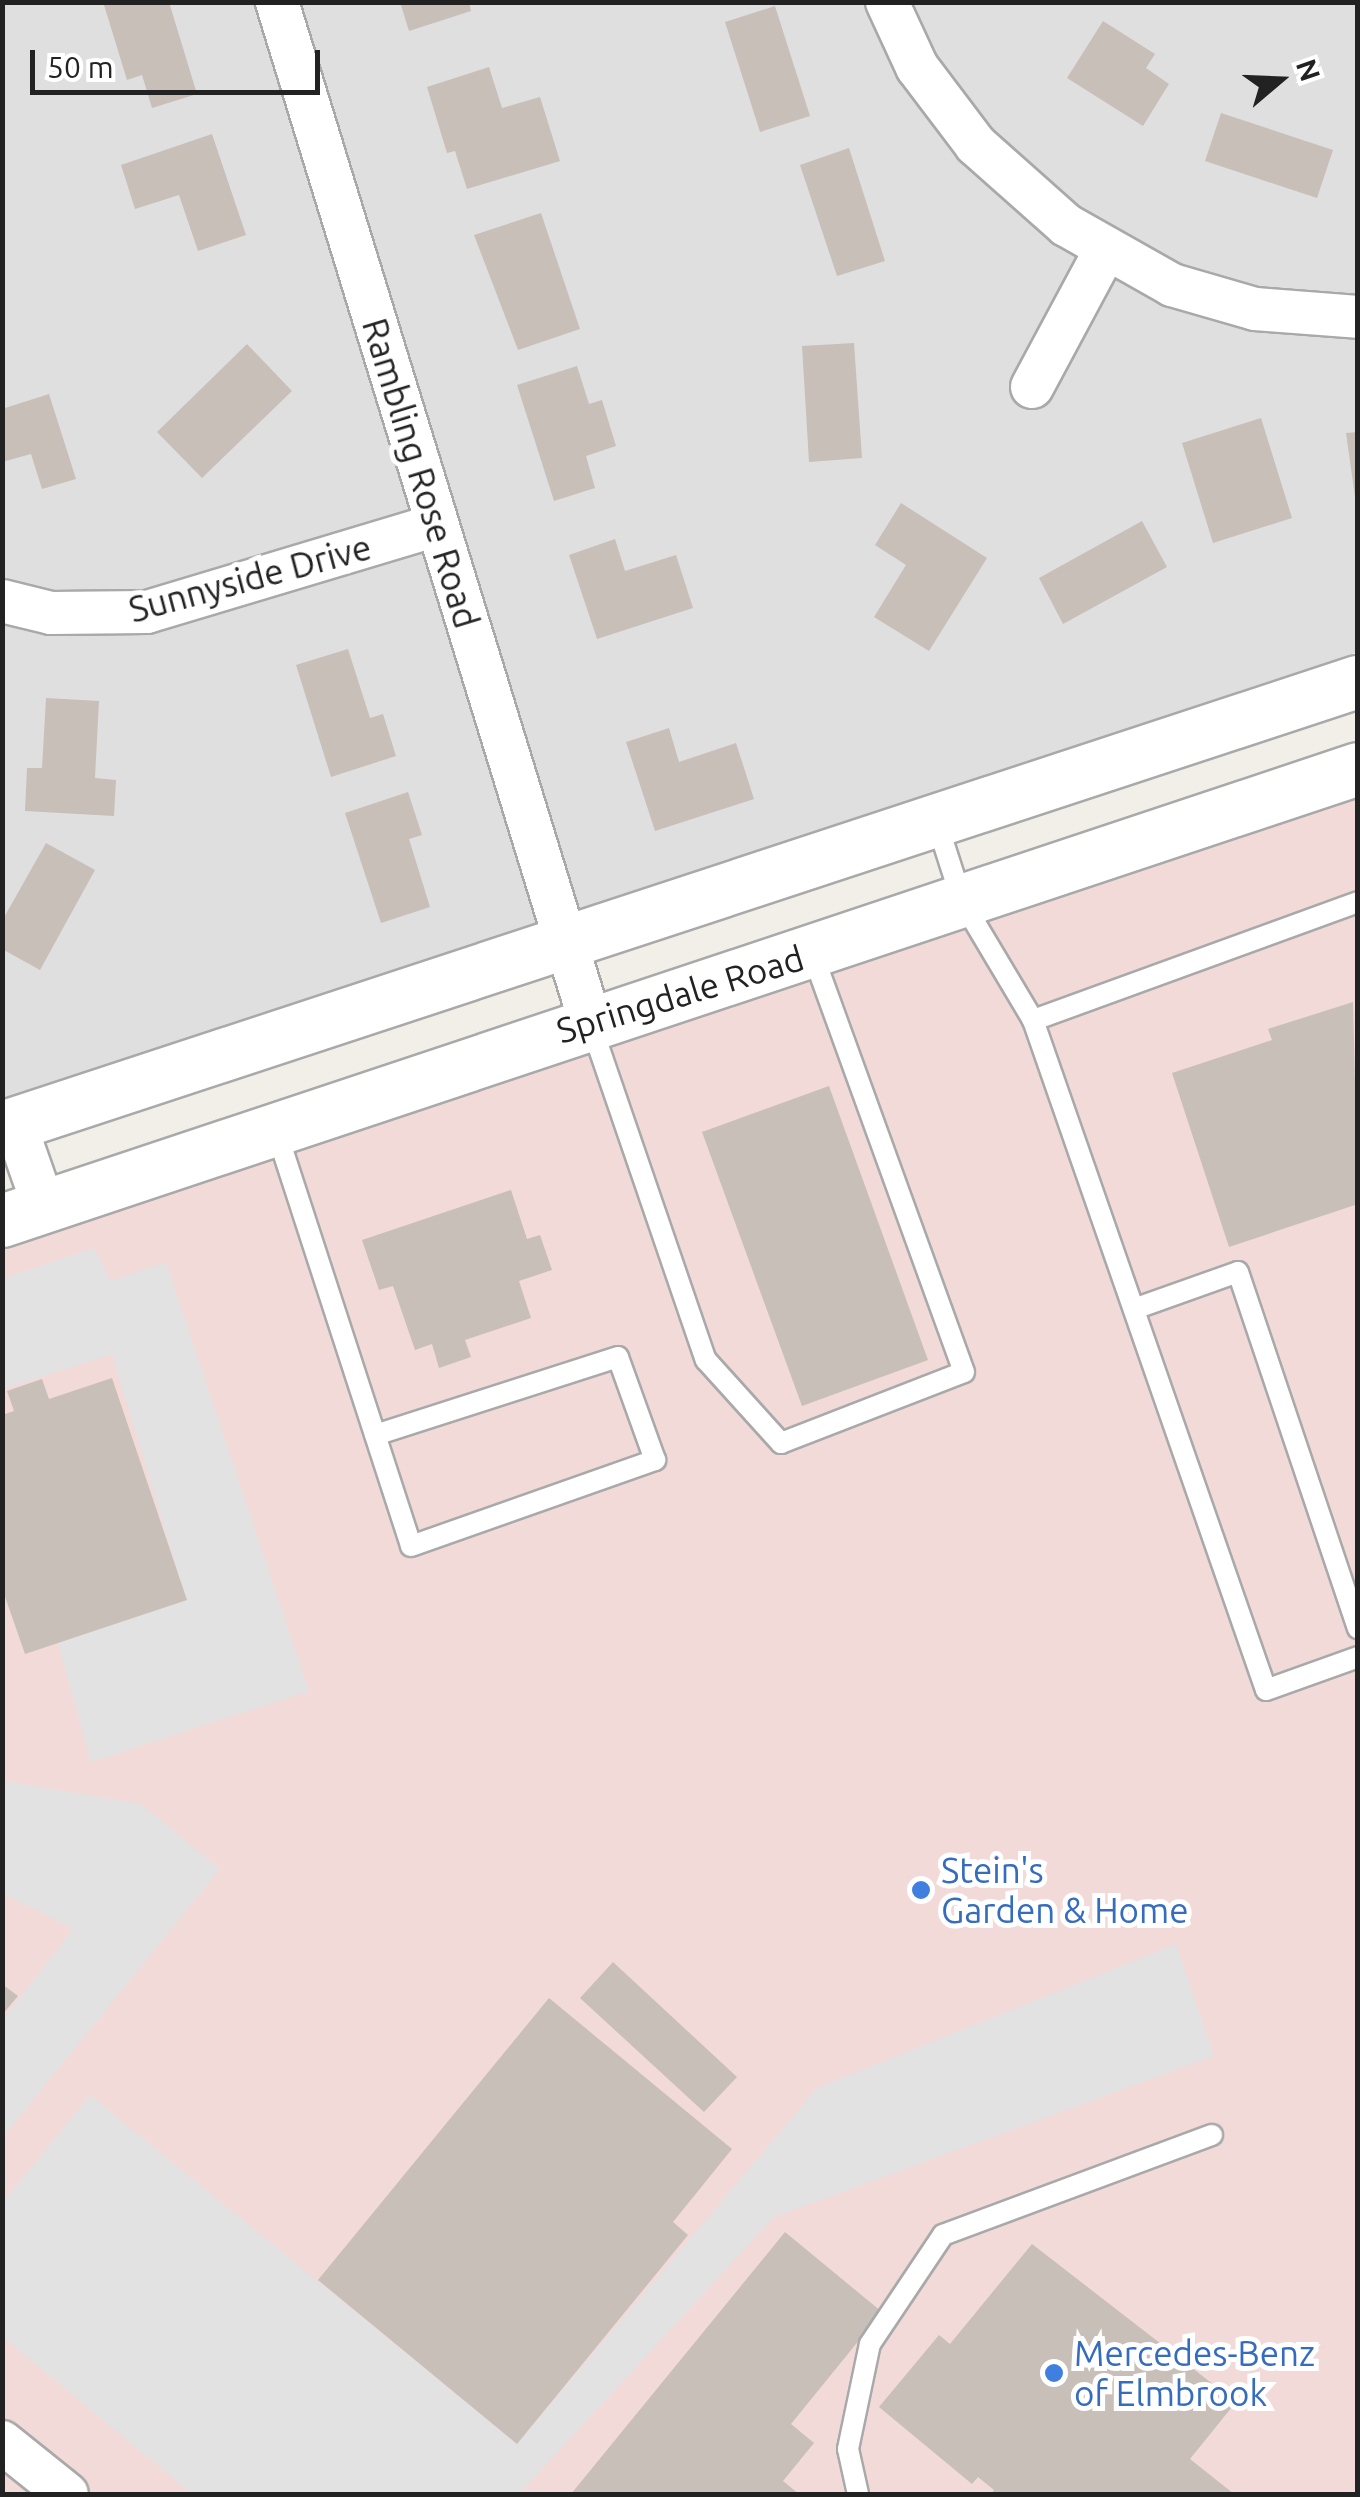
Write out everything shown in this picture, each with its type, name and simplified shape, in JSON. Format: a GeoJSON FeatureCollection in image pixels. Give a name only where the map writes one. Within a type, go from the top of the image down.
{"type":"FeatureCollection","features":[{"type":"Feature","properties":{"kind":"street","name":"Rambling Rose Road"},"geometry":{"type":"LineString","coordinates":[[278,2],[590,1021]]}},
{"type":"Feature","properties":{"kind":"street"},"geometry":{"type":"LineString","coordinates":[[887,2],[917,67],[976,145],[1035,202],[1106,250],[1172,285],[1255,309],[1358,317]]}},
{"type":"Feature","properties":{"kind":"street"},"geometry":{"type":"LineString","coordinates":[[1032,388],[1106,250]]}},
{"type":"Feature","properties":{"kind":"street","name":"Sunnyside Drive"},"geometry":{"type":"LineString","coordinates":[[2,601],[51,613],[147,612],[437,525]]}},
{"type":"Feature","properties":{"kind":"street"},"geometry":{"type":"LineString","coordinates":[[23,1214],[9,1126],[1358,682]]}},
{"type":"Feature","properties":{"kind":"street","name":"Springdale Road"},"geometry":{"type":"LineString","coordinates":[[23,1214],[590,1021],[812,953],[1358,769]]}},
{"type":"Feature","properties":{"kind":"street"},"geometry":{"type":"LineString","coordinates":[[2,2442],[67,2494]]}},
{"type":"Feature","properties":{"kind":"lane"},"geometry":{"type":"LineString","coordinates":[[937,823],[962,900],[1034,1020],[1266,1690],[1358,1658]]}},
{"type":"Feature","properties":{"kind":"lane"},"geometry":{"type":"LineString","coordinates":[[1034,1020],[1358,902]]}},
{"type":"Feature","properties":{"kind":"lane"},"geometry":{"type":"LineString","coordinates":[[590,1021],[706,1360],[781,1443],[964,1372],[812,953]]}},
{"type":"Feature","properties":{"kind":"lane"},"geometry":{"type":"LineString","coordinates":[[275,1128],[375,1435],[412,1546],[656,1460],[618,1357],[375,1435]]}},
{"type":"Feature","properties":{"kind":"lane"},"geometry":{"type":"LineString","coordinates":[[1134,1309],[1238,1272],[1358,1628]]}},
{"type":"Feature","properties":{"kind":"lane"},"geometry":{"type":"LineString","coordinates":[[858,2494],[848,2449],[870,2344],[943,2235],[1212,2135]]}},
{"type":"Feature","properties":{"kind":"shaded area"},"geometry":{"type":"Polygon","coordinates":[[[2,3],[1357,3],[1357,652],[3,1102],[2,3]]]}},
{"type":"Feature","properties":{"kind":"shaded area"},"geometry":{"type":"Polygon","coordinates":[[[1357,795],[1357,2494],[3,2494],[2,1242],[1357,795]]]}},
{"type":"Feature","properties":{"kind":"shaded area"},"geometry":{"type":"Polygon","coordinates":[[[94,1248],[111,1281],[166,1262],[309,1691],[91,1762],[58,1643],[186,1599],[112,1354],[3,1389],[2,1279],[94,1248]]]}},
{"type":"Feature","properties":{"kind":"shaded area"},"geometry":{"type":"Polygon","coordinates":[[[3,1781],[141,1804],[220,1869],[3,2137],[3,2020],[73,1929],[3,1893],[3,1781]]]}},
{"type":"Feature","properties":{"kind":"shaded area"},"geometry":{"type":"Polygon","coordinates":[[[1176,1944],[1214,2056],[774,2217],[519,2494],[192,2494],[3,2337],[3,2202],[90,2095],[517,2444],[817,2088],[1176,1944]]]}},
{"type":"Feature","properties":{"kind":"building"},"geometry":{"type":"Polygon","coordinates":[[[169,2],[197,94],[152,108],[142,75],[127,80],[104,5],[169,2]]]}},
{"type":"Feature","properties":{"kind":"building"},"geometry":{"type":"Polygon","coordinates":[[[400,2],[469,2],[471,11],[409,31],[400,2]]]}},
{"type":"Feature","properties":{"kind":"building"},"geometry":{"type":"Polygon","coordinates":[[[775,6],[810,116],[760,132],[725,22],[775,6]]]}},
{"type":"Feature","properties":{"kind":"building"},"geometry":{"type":"Polygon","coordinates":[[[1103,21],[1155,54],[1146,68],[1169,84],[1143,126],[1067,78],[1103,21]]]}},
{"type":"Feature","properties":{"kind":"building"},"geometry":{"type":"Polygon","coordinates":[[[489,67],[502,108],[540,97],[560,161],[467,189],[455,151],[447,153],[427,87],[489,67]]]}},
{"type":"Feature","properties":{"kind":"building"},"geometry":{"type":"Polygon","coordinates":[[[1221,113],[1333,150],[1317,198],[1205,161],[1221,113]]]}},
{"type":"Feature","properties":{"kind":"building"},"geometry":{"type":"Polygon","coordinates":[[[212,134],[246,235],[198,251],[179,195],[135,209],[121,165],[212,134]]]}},
{"type":"Feature","properties":{"kind":"building"},"geometry":{"type":"Polygon","coordinates":[[[849,148],[885,261],[837,276],[800,165],[849,148]]]}},
{"type":"Feature","properties":{"kind":"building"},"geometry":{"type":"Polygon","coordinates":[[[541,213],[580,329],[518,350],[474,235],[541,213]]]}},
{"type":"Feature","properties":{"kind":"building"},"geometry":{"type":"Polygon","coordinates":[[[854,343],[862,458],[809,462],[802,346],[854,343]]]}},
{"type":"Feature","properties":{"kind":"building"},"geometry":{"type":"Polygon","coordinates":[[[247,344],[292,391],[202,478],[157,432],[247,344]]]}},
{"type":"Feature","properties":{"kind":"building"},"geometry":{"type":"Polygon","coordinates":[[[577,366],[589,404],[602,400],[616,446],[586,456],[595,488],[554,501],[517,385],[577,366]]]}},
{"type":"Feature","properties":{"kind":"building"},"geometry":{"type":"Polygon","coordinates":[[[49,394],[76,479],[42,489],[31,454],[2,462],[2,409],[49,394]]]}},
{"type":"Feature","properties":{"kind":"building"},"geometry":{"type":"Polygon","coordinates":[[[1261,418],[1292,518],[1213,543],[1182,443],[1261,418]]]}},
{"type":"Feature","properties":{"kind":"building"},"geometry":{"type":"Polygon","coordinates":[[[1358,432],[1358,497],[1355,497],[1346,433],[1358,432]]]}},
{"type":"Feature","properties":{"kind":"building"},"geometry":{"type":"Polygon","coordinates":[[[901,503],[987,558],[929,651],[874,617],[906,565],[875,545],[901,503]]]}},
{"type":"Feature","properties":{"kind":"building"},"geometry":{"type":"Polygon","coordinates":[[[1142,521],[1167,567],[1063,624],[1039,578],[1142,521]]]}},
{"type":"Feature","properties":{"kind":"building"},"geometry":{"type":"Polygon","coordinates":[[[615,539],[625,571],[676,555],[693,608],[597,639],[569,555],[615,539]]]}},
{"type":"Feature","properties":{"kind":"building"},"geometry":{"type":"Polygon","coordinates":[[[348,649],[370,718],[383,714],[396,756],[331,777],[296,665],[348,649]]]}},
{"type":"Feature","properties":{"kind":"building"},"geometry":{"type":"Polygon","coordinates":[[[46,698],[99,701],[95,778],[116,780],[114,816],[25,811],[27,768],[42,768],[46,698]]]}},
{"type":"Feature","properties":{"kind":"building"},"geometry":{"type":"Polygon","coordinates":[[[669,728],[679,762],[736,743],[754,799],[655,831],[626,742],[669,728]]]}},
{"type":"Feature","properties":{"kind":"building"},"geometry":{"type":"Polygon","coordinates":[[[408,792],[422,835],[409,839],[430,907],[381,923],[345,813],[408,792]]]}},
{"type":"Feature","properties":{"kind":"building"},"geometry":{"type":"Polygon","coordinates":[[[46,843],[95,870],[40,970],[2,949],[2,921],[46,843]]]}},
{"type":"Feature","properties":{"kind":"building"},"geometry":{"type":"Polygon","coordinates":[[[1353,1002],[1358,1204],[1229,1247],[1172,1073],[1272,1040],[1268,1029],[1353,1002]]]}},
{"type":"Feature","properties":{"kind":"building"},"geometry":{"type":"Polygon","coordinates":[[[829,1086],[928,1360],[802,1406],[702,1132],[829,1086]]]}},
{"type":"Feature","properties":{"kind":"building"},"geometry":{"type":"Polygon","coordinates":[[[511,1190],[527,1239],[540,1235],[552,1270],[519,1281],[531,1318],[465,1340],[471,1357],[439,1368],[432,1344],[415,1350],[393,1286],[379,1290],[362,1240],[511,1190]]]}},
{"type":"Feature","properties":{"kind":"building"},"geometry":{"type":"Polygon","coordinates":[[[112,1378],[187,1600],[25,1654],[2,1588],[2,1415],[14,1411],[7,1391],[42,1379],[49,1399],[112,1378]]]}},
{"type":"Feature","properties":{"kind":"building"},"geometry":{"type":"Polygon","coordinates":[[[613,1962],[737,2077],[704,2112],[580,1998],[613,1962]]]}},
{"type":"Feature","properties":{"kind":"building"},"geometry":{"type":"Polygon","coordinates":[[[2,1984],[18,1996],[2,2015],[2,1984]]]}},
{"type":"Feature","properties":{"kind":"building"},"geometry":{"type":"Polygon","coordinates":[[[549,1998],[732,2149],[673,2222],[688,2235],[517,2444],[318,2280],[549,1998]]]}},
{"type":"Feature","properties":{"kind":"building"},"geometry":{"type":"Polygon","coordinates":[[[785,2232],[882,2312],[791,2424],[814,2443],[783,2481],[799,2494],[571,2494],[785,2232]]]}},
{"type":"Feature","properties":{"kind":"building","name":"Mercedes-Benz of Elmbrook"},"geometry":{"type":"Polygon","coordinates":[[[1032,2244],[1236,2402],[1190,2459],[1234,2494],[991,2494],[994,2490],[978,2477],[972,2484],[879,2407],[939,2335],[950,2344],[1032,2244]]]}},
{"type":"Feature","properties":{"kind":"place","name":"Stein's Garden & Home"},"geometry":{"type":"Point","coordinates":[921,1890]}},
{"type":"Feature","properties":{"kind":"place","name":"Mercedes-Benz of Elmbrook"},"geometry":{"type":"Point","coordinates":[1054,2373]}}]}
